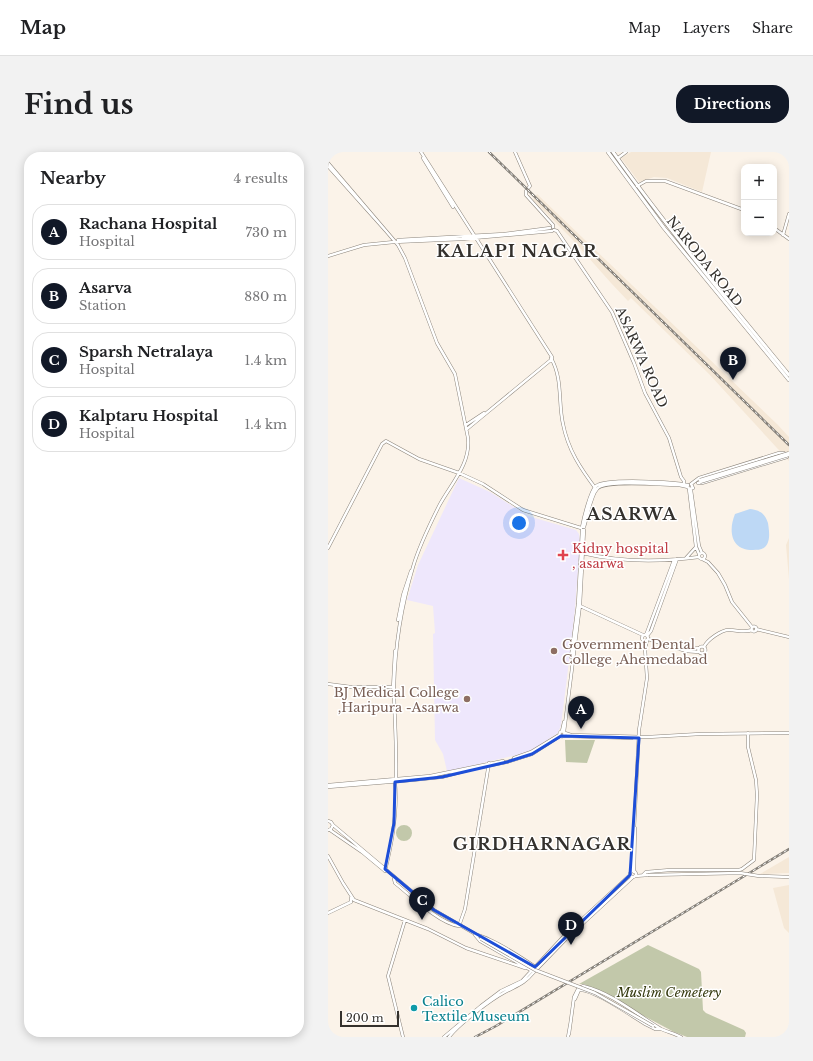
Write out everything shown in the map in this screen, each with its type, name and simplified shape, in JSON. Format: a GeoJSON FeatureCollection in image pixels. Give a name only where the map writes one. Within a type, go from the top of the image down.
{"type":"FeatureCollection","features":[{"type":"Feature","properties":{"kind":"main road","name":"NARODA ROAD"},"geometry":{"type":"LineString","coordinates":[[608,152],[671,234],[789,380]]}},
{"type":"Feature","properties":{"kind":"main road","name":"NARODA ROAD"},"geometry":{"type":"LineString","coordinates":[[613,152],[636,187]]}},
{"type":"Feature","properties":{"kind":"main road","name":"NARODA ROAD"},"geometry":{"type":"LineString","coordinates":[[671,234],[789,375]]}},
{"type":"Feature","properties":{"kind":"street"},"geometry":{"type":"LineString","coordinates":[[420,152],[552,357],[551,358],[559,381],[562,423],[566,435],[581,469],[596,488]]}},
{"type":"Feature","properties":{"kind":"street","name":"ASARWA ROAD"},"geometry":{"type":"LineString","coordinates":[[515,152],[530,186],[526,191],[526,195],[553,229],[612,312],[645,393],[669,438],[681,477],[687,486]]}},
{"type":"Feature","properties":{"kind":"street"},"geometry":{"type":"LineString","coordinates":[[618,158],[626,152]]}},
{"type":"Feature","properties":{"kind":"street"},"geometry":{"type":"LineString","coordinates":[[328,162],[394,241],[405,259],[437,344],[456,374],[469,442],[468,451],[463,466],[434,517],[418,551],[412,569],[399,623],[394,687],[394,823],[390,852],[385,870]]}},
{"type":"Feature","properties":{"kind":"street"},"geometry":{"type":"LineString","coordinates":[[328,166],[378,221]]}},
{"type":"Feature","properties":{"kind":"street"},"geometry":{"type":"LineString","coordinates":[[636,187],[646,181],[665,181],[741,209]]}},
{"type":"Feature","properties":{"kind":"street"},"geometry":{"type":"LineString","coordinates":[[783,235],[789,214]]}},
{"type":"Feature","properties":{"kind":"street"},"geometry":{"type":"LineString","coordinates":[[328,255],[355,246],[394,241],[474,237],[553,229]]}},
{"type":"Feature","properties":{"kind":"street"},"geometry":{"type":"LineString","coordinates":[[777,230],[789,239]]}},
{"type":"Feature","properties":{"kind":"street"},"geometry":{"type":"LineString","coordinates":[[466,425],[491,408],[551,358]]}},
{"type":"Feature","properties":{"kind":"street"},"geometry":{"type":"LineString","coordinates":[[467,429],[551,358]]}},
{"type":"Feature","properties":{"kind":"street"},"geometry":{"type":"LineString","coordinates":[[328,548],[359,486],[385,441],[420,460],[459,473],[485,486],[525,511],[583,528]]}},
{"type":"Feature","properties":{"kind":"street"},"geometry":{"type":"LineString","coordinates":[[782,452],[787,457],[710,481],[699,481],[699,478],[782,452]]}},
{"type":"Feature","properties":{"kind":"street"},"geometry":{"type":"LineString","coordinates":[[562,734],[579,605],[583,528],[592,492],[605,482],[687,486],[789,454]]}},
{"type":"Feature","properties":{"kind":"street"},"geometry":{"type":"LineString","coordinates":[[687,486],[700,555]]}},
{"type":"Feature","properties":{"kind":"street"},"geometry":{"type":"LineString","coordinates":[[687,486],[693,518],[696,547],[702,559],[708,562]]}},
{"type":"Feature","properties":{"kind":"street"},"geometry":{"type":"LineString","coordinates":[[686,559],[696,547]]}},
{"type":"Feature","properties":{"kind":"street"},"geometry":{"type":"LineString","coordinates":[[582,553],[608,558],[686,559],[700,555],[705,556]]}},
{"type":"Feature","properties":{"kind":"street"},"geometry":{"type":"LineString","coordinates":[[702,559],[705,556]]}},
{"type":"Feature","properties":{"kind":"street"},"geometry":{"type":"LineString","coordinates":[[705,556],[722,579],[732,602],[754,631],[756,629],[789,637]]}},
{"type":"Feature","properties":{"kind":"street"},"geometry":{"type":"LineString","coordinates":[[444,1037],[501,991],[522,981],[564,938],[634,874],[640,729],[647,678],[645,637],[675,559]]}},
{"type":"Feature","properties":{"kind":"street"},"geometry":{"type":"LineString","coordinates":[[579,605],[645,637],[685,651],[704,652],[704,647],[707,641],[727,629],[746,631],[752,628]]}},
{"type":"Feature","properties":{"kind":"street"},"geometry":{"type":"LineString","coordinates":[[683,650],[699,648],[702,646],[704,647]]}},
{"type":"Feature","properties":{"kind":"street"},"geometry":{"type":"LineString","coordinates":[[328,684],[352,687],[394,687]]}},
{"type":"Feature","properties":{"kind":"street"},"geometry":{"type":"LineString","coordinates":[[642,875],[646,872],[670,870],[739,870],[754,860],[757,794],[756,780],[748,747],[748,733]]}},
{"type":"Feature","properties":{"kind":"street"},"geometry":{"type":"LineString","coordinates":[[328,786],[395,781],[441,775],[507,760],[531,752],[562,734],[648,737],[789,733]]}},
{"type":"Feature","properties":{"kind":"street"},"geometry":{"type":"LineString","coordinates":[[459,925],[465,909],[489,764]]}},
{"type":"Feature","properties":{"kind":"street"},"geometry":{"type":"LineString","coordinates":[[328,821],[433,911],[459,925]]}},
{"type":"Feature","properties":{"kind":"street"},"geometry":{"type":"LineString","coordinates":[[333,825],[328,830],[362,852],[434,910],[476,936],[535,969],[596,992],[653,1026],[678,1037]]}},
{"type":"Feature","properties":{"kind":"street"},"geometry":{"type":"LineString","coordinates":[[328,856],[354,900],[428,929],[466,948],[531,971]]}},
{"type":"Feature","properties":{"kind":"street"},"geometry":{"type":"LineString","coordinates":[[604,902],[630,875],[634,874],[740,873],[759,876],[789,877]]}},
{"type":"Feature","properties":{"kind":"street"},"geometry":{"type":"LineString","coordinates":[[351,896],[351,902]]}},
{"type":"Feature","properties":{"kind":"street"},"geometry":{"type":"LineString","coordinates":[[328,913],[351,902],[358,902]]}},
{"type":"Feature","properties":{"kind":"street"},"geometry":{"type":"LineString","coordinates":[[403,1037],[388,976],[405,920]]}},
{"type":"Feature","properties":{"kind":"street"},"geometry":{"type":"LineString","coordinates":[[476,936],[480,941],[531,971]]}},
{"type":"Feature","properties":{"kind":"street"},"geometry":{"type":"LineString","coordinates":[[476,936],[483,937],[503,947],[536,968]]}},
{"type":"Feature","properties":{"kind":"street"},"geometry":{"type":"LineString","coordinates":[[449,1037],[478,1011],[506,991],[523,983],[531,971]]}},
{"type":"Feature","properties":{"kind":"street"},"geometry":{"type":"LineString","coordinates":[[569,1035],[575,992],[583,986],[623,1005],[660,1029],[681,1037]]}},
{"type":"Feature","properties":{"kind":"street"},"geometry":{"type":"LineString","coordinates":[[569,1035],[575,997],[579,990],[600,998],[655,1029],[660,1029]]}},
{"type":"Feature","properties":{"kind":"highlighted area"},"geometry":{"type":"Polygon","coordinates":[[[561,736],[639,738],[630,875],[535,967],[434,910],[385,869],[394,823],[395,782],[442,777],[507,762],[532,754],[561,736]]]}},
{"type":"Feature","properties":{"kind":"shaded area"},"geometry":{"type":"Polygon","coordinates":[[[631,152],[711,152],[702,192],[667,178],[654,177],[639,182],[621,158],[631,152]]]}},
{"type":"Feature","properties":{"kind":"shaded area"},"geometry":{"type":"Polygon","coordinates":[[[537,194],[777,424],[789,437],[789,461],[709,374],[631,298],[628,301],[611,283],[572,239],[533,200],[537,194]]]}},
{"type":"Feature","properties":{"kind":"shaded area"},"geometry":{"type":"Polygon","coordinates":[[[459,478],[490,492],[528,516],[576,530],[579,534],[580,543],[575,609],[561,725],[558,733],[529,752],[447,771],[443,754],[435,740],[433,634],[435,633],[433,606],[407,600],[418,565],[459,478]]]}},
{"type":"Feature","properties":{"kind":"shaded area"},"geometry":{"type":"Polygon","coordinates":[[[789,538],[789,579],[786,545],[789,538]]]}},
{"type":"Feature","properties":{"kind":"shaded area"},"geometry":{"type":"Polygon","coordinates":[[[789,857],[789,873],[760,874],[789,857]]]}},
{"type":"Feature","properties":{"kind":"shaded area"},"geometry":{"type":"Polygon","coordinates":[[[789,885],[789,933],[784,928],[773,888],[789,885]]]}},
{"type":"Feature","properties":{"kind":"green space"},"geometry":{"type":"Polygon","coordinates":[[[565,740],[595,740],[587,763],[566,762],[565,740]]]}},
{"type":"Feature","properties":{"kind":"green space"},"geometry":{"type":"Polygon","coordinates":[[[404,825],[410,827],[412,833],[410,839],[404,841],[398,839],[396,833],[398,827],[404,825]]]}},
{"type":"Feature","properties":{"kind":"green space","name":"Muslim Cemetery"},"geometry":{"type":"Polygon","coordinates":[[[648,945],[699,969],[701,972],[703,1010],[706,1013],[744,1030],[746,1033],[745,1037],[687,1037],[674,1032],[584,984],[579,984],[648,945]]]}},
{"type":"Feature","properties":{"kind":"water"},"geometry":{"type":"Polygon","coordinates":[[[750,509],[761,513],[768,523],[768,542],[765,547],[761,549],[753,550],[740,547],[733,538],[732,527],[735,514],[750,509]]]}},
{"type":"Feature","properties":{"kind":"railway"},"geometry":{"type":"LineString","coordinates":[[489,152],[789,445]]}},
{"type":"Feature","properties":{"kind":"railway"},"geometry":{"type":"LineString","coordinates":[[475,1037],[496,1026],[789,849]]}},
{"type":"Feature","properties":{"kind":"place","name":"Asarva"},"geometry":{"type":"Point","coordinates":[733,380]}},
{"type":"Feature","properties":{"kind":"place","name":"Kidny hospital , asarwa"},"geometry":{"type":"Point","coordinates":[563,555]}},
{"type":"Feature","properties":{"kind":"place","name":"Government Dental College ,Ahemedabad"},"geometry":{"type":"Point","coordinates":[554,651]}},
{"type":"Feature","properties":{"kind":"place","name":"BJ Medical College ,Haripura -Asarwa"},"geometry":{"type":"Point","coordinates":[467,699]}},
{"type":"Feature","properties":{"kind":"place","name":"Rachana Hospital"},"geometry":{"type":"Point","coordinates":[581,729]}},
{"type":"Feature","properties":{"kind":"place","name":"Sparsh Netralaya"},"geometry":{"type":"Point","coordinates":[422,920]}},
{"type":"Feature","properties":{"kind":"place","name":"Kalptaru Hospital"},"geometry":{"type":"Point","coordinates":[571,945]}},
{"type":"Feature","properties":{"kind":"place","name":"Calico Textile Museum"},"geometry":{"type":"Point","coordinates":[414,1008]}},
{"type":"Feature","properties":{"kind":"district","name":"KALAPI NAGAR"},"geometry":{"type":"Point","coordinates":[517,251]}},
{"type":"Feature","properties":{"kind":"district","name":"ASARWA"},"geometry":{"type":"Point","coordinates":[632,514]}},
{"type":"Feature","properties":{"kind":"district","name":"GIRDHARNAGAR"},"geometry":{"type":"Point","coordinates":[542,844]}}]}
